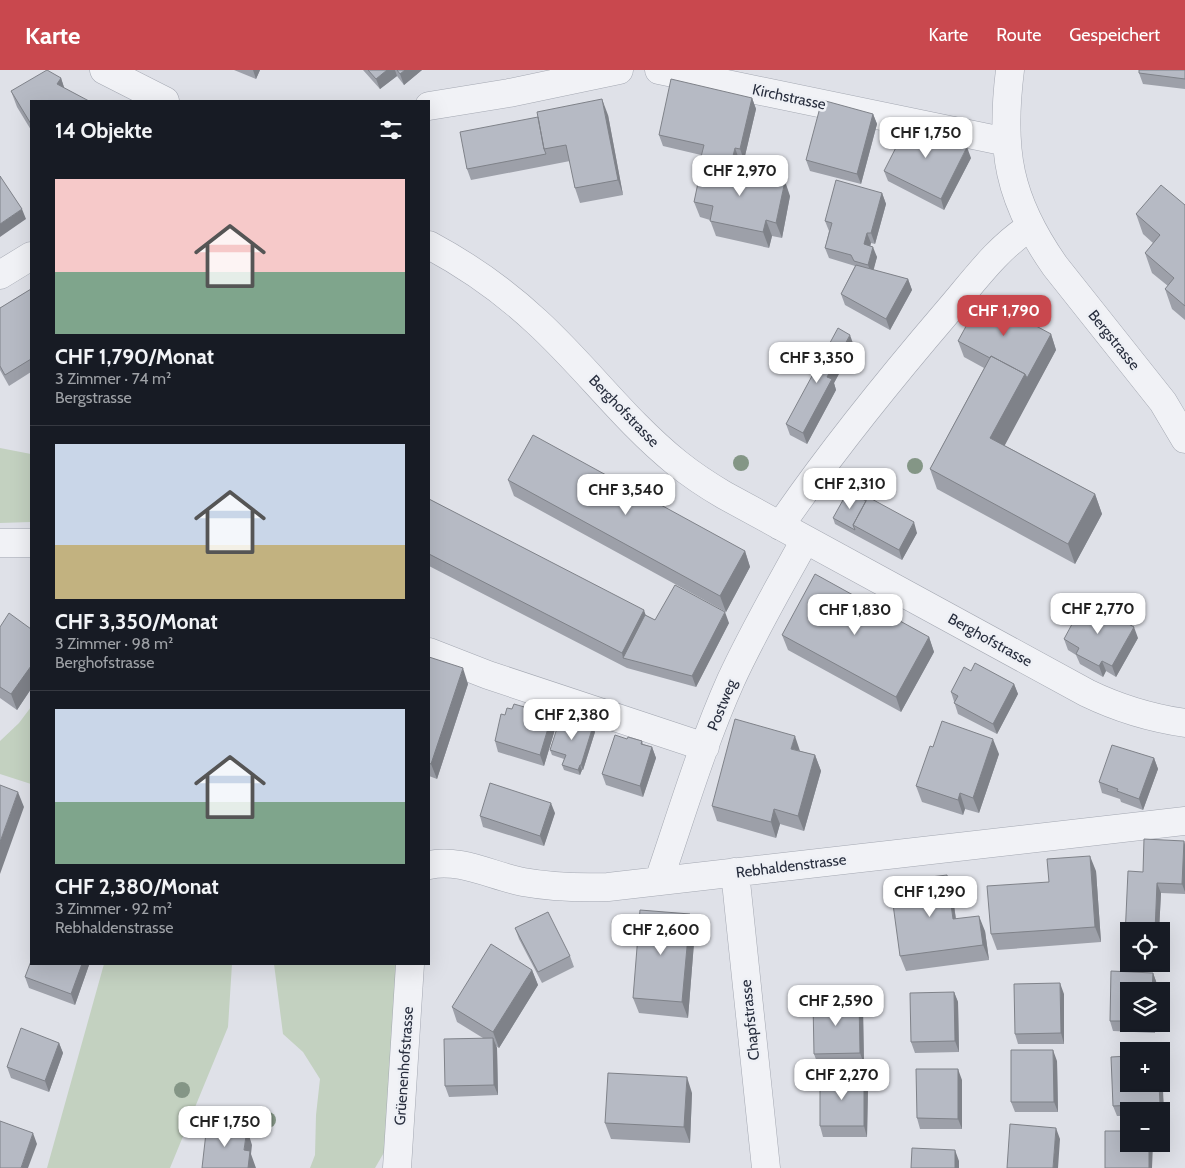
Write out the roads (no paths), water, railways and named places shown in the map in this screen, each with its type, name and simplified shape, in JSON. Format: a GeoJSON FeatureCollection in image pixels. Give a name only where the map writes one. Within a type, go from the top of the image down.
{"type":"FeatureCollection","features":[{"type":"Feature","properties":{"kind":"street"},"geometry":{"type":"LineString","coordinates":[[104,70],[163,100]]}},
{"type":"Feature","properties":{"kind":"street"},"geometry":{"type":"LineString","coordinates":[[430,106],[468,100],[549,76],[619,70]]}},
{"type":"Feature","properties":{"kind":"street","name":"Kirchstrasse"},"geometry":{"type":"LineString","coordinates":[[659,70],[1007,142]]}},
{"type":"Feature","properties":{"kind":"street","name":"Bergstrasse"},"geometry":{"type":"LineString","coordinates":[[1010,70],[1007,96],[1007,142],[1015,191],[1030,227],[1055,266],[1163,402],[1185,439]]}},
{"type":"Feature","properties":{"kind":"street"},"geometry":{"type":"LineString","coordinates":[[780,526],[833,450],[899,368],[994,257],[1012,239],[1030,227]]}},
{"type":"Feature","properties":{"kind":"street","name":"Berghofstrasse"},"geometry":{"type":"LineString","coordinates":[[430,246],[474,271],[522,308],[554,338],[638,427],[676,462],[724,496],[1099,698],[1142,714],[1185,723]]}},
{"type":"Feature","properties":{"kind":"street"},"geometry":{"type":"LineString","coordinates":[[0,275],[30,257]]}},
{"type":"Feature","properties":{"kind":"street","name":"Postweg"},"geometry":{"type":"LineString","coordinates":[[659,880],[723,700],[741,659],[805,540]]}},
{"type":"Feature","properties":{"kind":"street"},"geometry":{"type":"LineString","coordinates":[[0,543],[30,543]]}},
{"type":"Feature","properties":{"kind":"street"},"geometry":{"type":"LineString","coordinates":[[430,652],[488,675],[705,747]]}},
{"type":"Feature","properties":{"kind":"street","name":"Rebhaldenstrasse"},"geometry":{"type":"LineString","coordinates":[[430,865],[447,863],[459,865],[521,882],[562,887],[608,887],[1185,821]]}},
{"type":"Feature","properties":{"kind":"street","name":"Chapfstrasse"},"geometry":{"type":"LineString","coordinates":[[734,872],[766,1168]]}},
{"type":"Feature","properties":{"kind":"street","name":"Grüenenhofstrasse"},"geometry":{"type":"LineString","coordinates":[[397,1168],[410,965]]}},
{"type":"Feature","properties":{"kind":"street"},"geometry":{"type":"LineString","coordinates":[[384,1168],[400,1125]]}}]}
